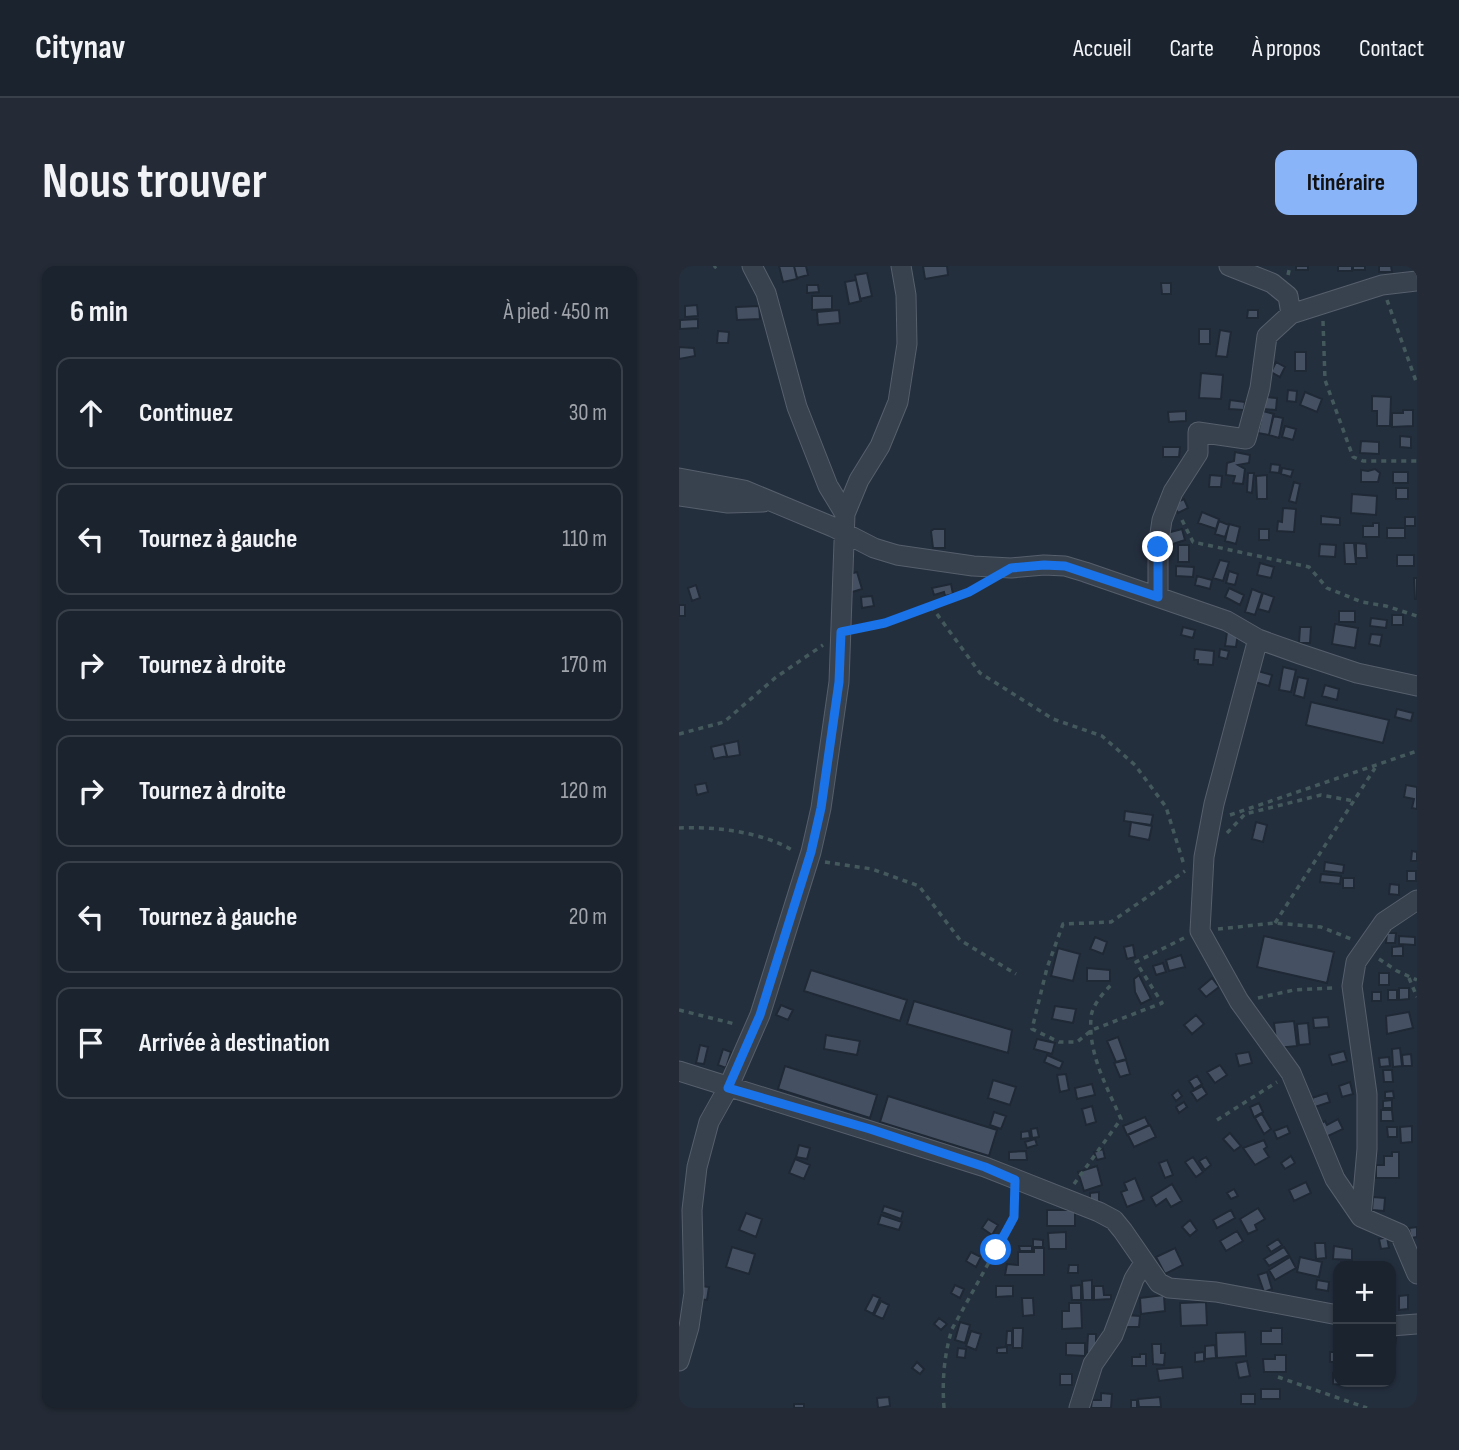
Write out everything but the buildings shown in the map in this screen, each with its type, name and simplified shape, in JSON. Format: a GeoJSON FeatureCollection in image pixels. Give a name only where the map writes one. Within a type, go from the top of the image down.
{"type":"FeatureCollection","features":[{"type":"Feature","properties":{"kind":"street"},"geometry":{"type":"LineString","coordinates":[[752,266],[766,293],[801,417],[828,486],[845,523],[874,548],[897,555],[973,566],[1065,566],[1227,621],[1258,639],[1357,673],[1417,686]]}},
{"type":"Feature","properties":{"kind":"street"},"geometry":{"type":"LineString","coordinates":[[679,1361],[689,1327],[694,1293],[692,1210],[697,1167],[709,1122],[728,1088],[754,1028],[808,859],[821,808],[839,682],[845,523],[859,480],[880,446],[898,402],[907,344],[906,295],[901,266]]}},
{"type":"Feature","properties":{"kind":"street"},"geometry":{"type":"LineString","coordinates":[[1229,266],[1272,284],[1288,296],[1291,314]]}},
{"type":"Feature","properties":{"kind":"street"},"geometry":{"type":"LineString","coordinates":[[1158,597],[1158,547],[1168,503],[1198,453],[1198,432],[1246,439],[1260,388],[1267,336],[1291,314],[1382,285],[1417,281]]}},
{"type":"Feature","properties":{"kind":"street"},"geometry":{"type":"LineString","coordinates":[[679,478],[744,490],[772,502],[845,523]]}},
{"type":"Feature","properties":{"kind":"street"},"geometry":{"type":"LineString","coordinates":[[679,496],[728,503],[772,502]]}},
{"type":"Feature","properties":{"kind":"street"},"geometry":{"type":"LineString","coordinates":[[1258,639],[1211,821],[1204,858],[1200,931],[1238,1001],[1291,1073],[1335,1179],[1361,1217],[1400,1234],[1417,1274]]}},
{"type":"Feature","properties":{"kind":"street"},"geometry":{"type":"LineString","coordinates":[[1361,1217],[1367,1149],[1367,1094],[1352,986],[1356,961],[1384,922],[1403,912],[1417,900]]}},
{"type":"Feature","properties":{"kind":"street"},"geometry":{"type":"LineString","coordinates":[[679,1071],[870,1129],[985,1167],[1064,1197],[1114,1220],[1159,1283],[1169,1289],[1216,1292],[1333,1314]]}},
{"type":"Feature","properties":{"kind":"street"},"geometry":{"type":"LineString","coordinates":[[1079,1408],[1093,1364],[1113,1335],[1134,1279],[1144,1263]]}},
{"type":"Feature","properties":{"kind":"street"},"geometry":{"type":"LineString","coordinates":[[1396,1326],[1417,1324]]}},
{"type":"Feature","properties":{"kind":"path"},"geometry":{"type":"LineString","coordinates":[[1382,285],[1417,384]]}},
{"type":"Feature","properties":{"kind":"path"},"geometry":{"type":"LineString","coordinates":[[1323,305],[1325,380],[1353,457],[1363,461],[1417,461]]}},
{"type":"Feature","properties":{"kind":"path"},"geometry":{"type":"LineString","coordinates":[[1168,503],[1171,519],[1184,520],[1193,542],[1308,567],[1327,588],[1362,602],[1417,616]]}},
{"type":"Feature","properties":{"kind":"path"},"geometry":{"type":"LineString","coordinates":[[679,734],[724,722],[775,678],[841,632],[885,623],[969,592],[1011,568]]}},
{"type":"Feature","properties":{"kind":"path"},"geometry":{"type":"LineString","coordinates":[[931,606],[979,673],[1053,719],[1102,736],[1135,765],[1166,807],[1186,870],[1202,902]]}},
{"type":"Feature","properties":{"kind":"path"},"geometry":{"type":"LineString","coordinates":[[1211,821],[1417,751]]}},
{"type":"Feature","properties":{"kind":"path"},"geometry":{"type":"LineString","coordinates":[[1275,923],[1376,767]]}},
{"type":"Feature","properties":{"kind":"path"},"geometry":{"type":"LineString","coordinates":[[679,828],[700,827],[754,834],[782,843],[808,859],[872,869],[919,886],[961,940],[1016,974]]}},
{"type":"Feature","properties":{"kind":"path"},"geometry":{"type":"LineString","coordinates":[[1408,976],[1417,997]]}},
{"type":"Feature","properties":{"kind":"path"},"geometry":{"type":"LineString","coordinates":[[1064,1197],[1121,1119],[1095,1063],[1090,1016],[1103,993],[1111,985]]}},
{"type":"Feature","properties":{"kind":"path"},"geometry":{"type":"LineString","coordinates":[[1238,1001],[1294,990],[1352,986]]}},
{"type":"Feature","properties":{"kind":"path"},"geometry":{"type":"LineString","coordinates":[[679,1010],[754,1028]]}},
{"type":"Feature","properties":{"kind":"path"},"geometry":{"type":"LineString","coordinates":[[1217,1120],[1291,1073]]}},
{"type":"Feature","properties":{"kind":"path"},"geometry":{"type":"LineString","coordinates":[[944,1408],[946,1348],[963,1307],[1014,1217],[1015,1180]]}},
{"type":"Feature","properties":{"kind":"path"},"geometry":{"type":"LineString","coordinates":[[1278,1377],[1367,1408]]}},
{"type":"Feature","properties":{"kind":"route"},"geometry":{"type":"LineString","coordinates":[[996,1250],[1014,1217],[1015,1180],[985,1167],[870,1129],[728,1088],[760,1015],[811,852],[821,808],[839,682],[841,632],[885,623],[969,592],[1011,568],[1065,566],[1158,597],[1158,547]]}}]}
